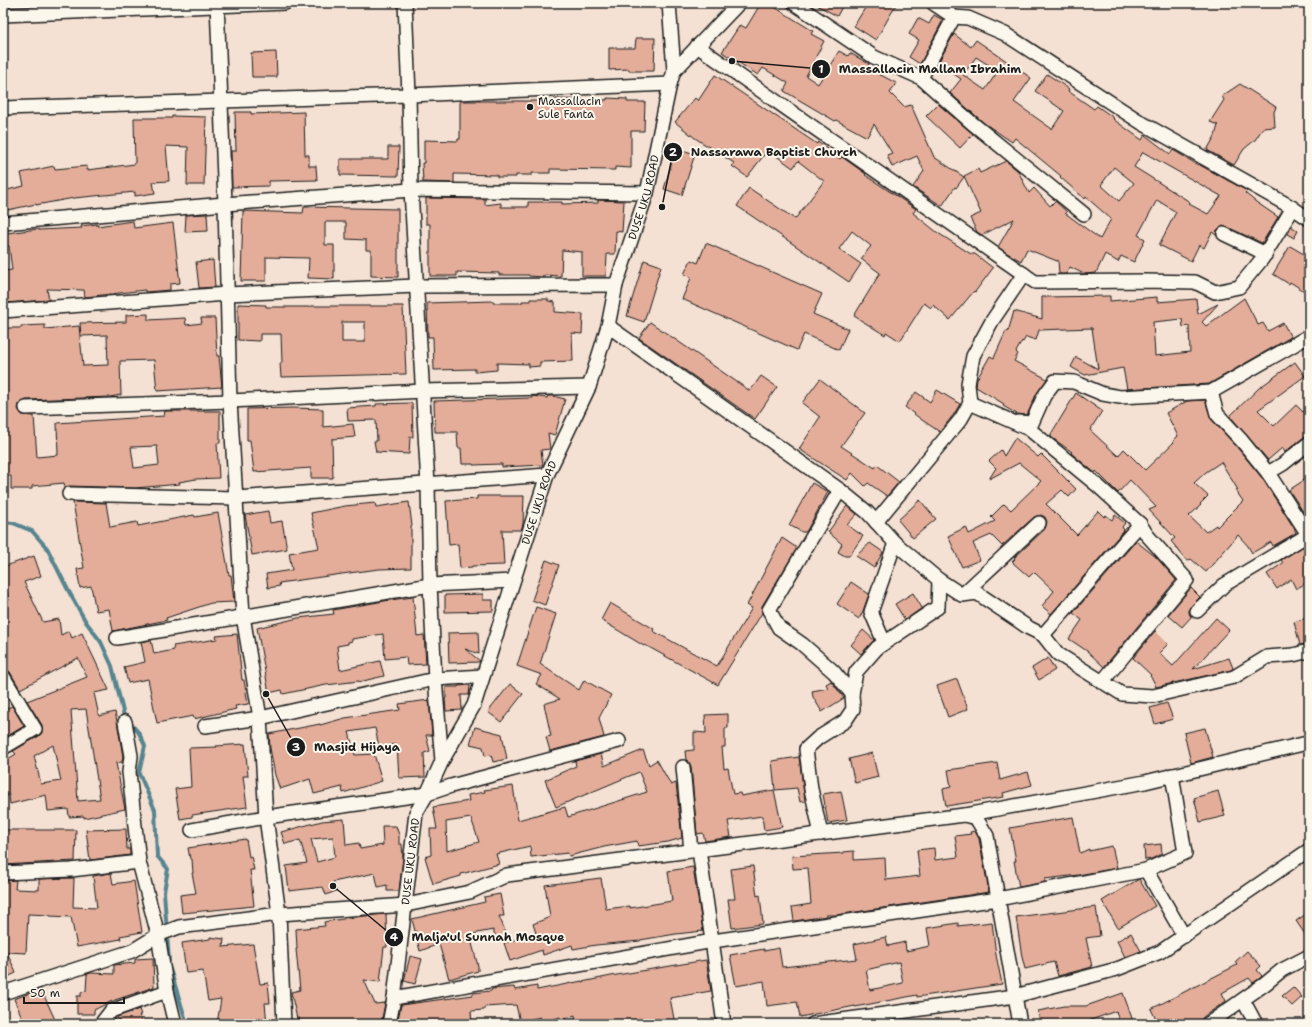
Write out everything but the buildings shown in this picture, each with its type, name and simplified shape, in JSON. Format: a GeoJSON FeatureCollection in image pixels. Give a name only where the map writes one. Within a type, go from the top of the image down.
{"type":"FeatureCollection","features":[{"type":"Feature","properties":{"kind":"street"},"geometry":{"type":"LineString","coordinates":[[3,15],[285,3]]}},
{"type":"Feature","properties":{"kind":"street"},"geometry":{"type":"LineString","coordinates":[[405,3],[411,190],[428,485],[430,585],[435,679],[442,761]]}},
{"type":"Feature","properties":{"kind":"street"},"geometry":{"type":"LineString","coordinates":[[669,3],[674,70]]}},
{"type":"Feature","properties":{"kind":"street","name":"DUSE UKU ROAD"},"geometry":{"type":"LineString","coordinates":[[389,1024],[394,998],[406,905],[416,813],[427,794],[442,761],[474,705],[547,475],[588,387],[608,326],[616,285],[647,193],[674,70],[739,3]]}},
{"type":"Feature","properties":{"kind":"street"},"geometry":{"type":"LineString","coordinates":[[794,3],[874,57],[921,78],[972,123],[1084,214]]}},
{"type":"Feature","properties":{"kind":"street"},"geometry":{"type":"LineString","coordinates":[[934,3],[954,17],[968,18],[1005,34],[1142,123],[1293,208],[1309,219]]}},
{"type":"Feature","properties":{"kind":"street"},"geometry":{"type":"LineString","coordinates":[[217,5],[225,204],[226,294],[230,401],[243,616],[260,718],[266,817],[279,914],[284,1024]]}},
{"type":"Feature","properties":{"kind":"street"},"geometry":{"type":"LineString","coordinates":[[921,78],[954,17]]}},
{"type":"Feature","properties":{"kind":"street"},"geometry":{"type":"LineString","coordinates":[[697,46],[1035,282],[1195,282],[1215,292],[1239,287],[1266,254],[1293,208]]}},
{"type":"Feature","properties":{"kind":"street"},"geometry":{"type":"LineString","coordinates":[[3,108],[409,95],[670,84]]}},
{"type":"Feature","properties":{"kind":"street"},"geometry":{"type":"LineString","coordinates":[[3,223],[411,190],[647,193]]}},
{"type":"Feature","properties":{"kind":"street"},"geometry":{"type":"LineString","coordinates":[[1224,234],[1266,254]]}},
{"type":"Feature","properties":{"kind":"street"},"geometry":{"type":"LineString","coordinates":[[876,522],[961,419],[970,402],[968,384],[973,356],[992,321],[1024,274]]}},
{"type":"Feature","properties":{"kind":"street"},"geometry":{"type":"LineString","coordinates":[[3,311],[226,294],[417,286],[616,285]]}},
{"type":"Feature","properties":{"kind":"street"},"geometry":{"type":"LineString","coordinates":[[608,326],[840,490],[867,512],[895,543],[939,580],[962,595],[977,593],[1029,628],[1043,635],[1058,654],[1122,694],[1153,696],[1234,677],[1268,657],[1293,655],[1309,651]]}},
{"type":"Feature","properties":{"kind":"street"},"geometry":{"type":"LineString","coordinates":[[1013,422],[1032,423],[1044,396],[1056,381],[1074,382],[1103,394],[1120,397],[1211,392],[1309,336]]}},
{"type":"Feature","properties":{"kind":"street"},"geometry":{"type":"LineString","coordinates":[[26,408],[230,401],[423,391],[588,387]]}},
{"type":"Feature","properties":{"kind":"street"},"geometry":{"type":"LineString","coordinates":[[1197,611],[1224,585],[1308,536],[1268,473],[1242,441],[1217,414],[1211,392]]}},
{"type":"Feature","properties":{"kind":"street"},"geometry":{"type":"LineString","coordinates":[[970,402],[1029,429],[1097,485],[1140,524],[1147,535],[1187,580],[1102,682]]}},
{"type":"Feature","properties":{"kind":"street"},"geometry":{"type":"LineString","coordinates":[[1268,473],[1283,464],[1309,443]]}},
{"type":"Feature","properties":{"kind":"street"},"geometry":{"type":"LineString","coordinates":[[69,494],[236,498],[547,475]]}},
{"type":"Feature","properties":{"kind":"street"},"geometry":{"type":"LineString","coordinates":[[840,490],[769,610],[779,628],[802,644],[834,672],[852,694]]}},
{"type":"Feature","properties":{"kind":"street"},"geometry":{"type":"LineString","coordinates":[[962,595],[1038,523]]}},
{"type":"Feature","properties":{"kind":"street"},"geometry":{"type":"LineString","coordinates":[[1043,635],[1140,524]]}},
{"type":"Feature","properties":{"kind":"street"},"geometry":{"type":"LineString","coordinates":[[884,642],[871,612],[895,543]]}},
{"type":"Feature","properties":{"kind":"street"},"geometry":{"type":"LineString","coordinates":[[821,834],[806,749],[818,738],[846,721],[853,709],[852,694],[856,672],[884,642],[938,607],[939,580]]}},
{"type":"Feature","properties":{"kind":"street"},"geometry":{"type":"LineString","coordinates":[[118,638],[430,585],[513,581]]}},
{"type":"Feature","properties":{"kind":"street"},"geometry":{"type":"LineString","coordinates":[[3,676],[35,729],[3,748]]}},
{"type":"Feature","properties":{"kind":"street"},"geometry":{"type":"LineString","coordinates":[[205,726],[260,718],[435,679],[483,676]]}},
{"type":"Feature","properties":{"kind":"street"},"geometry":{"type":"LineString","coordinates":[[125,722],[131,756],[129,772],[139,862],[158,935],[167,991],[175,1024]]}},
{"type":"Feature","properties":{"kind":"street"},"geometry":{"type":"LineString","coordinates":[[192,830],[266,817],[427,794],[451,786],[619,741]]}},
{"type":"Feature","properties":{"kind":"street"},"geometry":{"type":"LineString","coordinates":[[3,992],[132,951],[158,935],[179,927],[279,914],[406,905],[470,892],[506,875],[964,815],[1145,782],[1307,743]]}},
{"type":"Feature","properties":{"kind":"street"},"geometry":{"type":"LineString","coordinates":[[684,767],[695,850],[713,941],[724,1024]]}},
{"type":"Feature","properties":{"kind":"street"},"geometry":{"type":"LineString","coordinates":[[394,998],[713,941],[998,899],[1146,870],[1185,853],[1172,775]]}},
{"type":"Feature","properties":{"kind":"street"},"geometry":{"type":"LineString","coordinates":[[964,815],[976,818],[987,836],[1020,1024]]}},
{"type":"Feature","properties":{"kind":"street"},"geometry":{"type":"LineString","coordinates":[[813,1024],[1015,996],[1117,969],[1160,952],[1309,850]]}},
{"type":"Feature","properties":{"kind":"street"},"geometry":{"type":"LineString","coordinates":[[3,873],[71,870],[139,862]]}},
{"type":"Feature","properties":{"kind":"street"},"geometry":{"type":"LineString","coordinates":[[1146,870],[1184,936]]}},
{"type":"Feature","properties":{"kind":"street"},"geometry":{"type":"LineString","coordinates":[[1208,1024],[1265,984],[1282,970],[1309,956]]}},
{"type":"Feature","properties":{"kind":"street"},"geometry":{"type":"LineString","coordinates":[[101,1024],[111,1011],[167,991]]}},
{"type":"Feature","properties":{"kind":"street"},"geometry":{"type":"LineString","coordinates":[[1243,1000],[1256,1024]]}},
{"type":"Feature","properties":{"kind":"waterway"},"geometry":{"type":"LineString","coordinates":[[3,522],[13,523],[32,531],[47,548],[86,622],[101,642],[112,666],[124,716],[139,733],[145,746],[139,773],[155,810],[157,856],[168,869],[164,892],[169,961]]}},
{"type":"Feature","properties":{"kind":"waterway"},"geometry":{"type":"LineString","coordinates":[[170,969],[187,1024]]}},
{"type":"Feature","properties":{"kind":"place","name":"Massallacin Mallam Ibrahim"},"geometry":{"type":"Point","coordinates":[732,61]}},
{"type":"Feature","properties":{"kind":"place","name":"Massallacin Sule Fanta"},"geometry":{"type":"Point","coordinates":[530,107]}},
{"type":"Feature","properties":{"kind":"place","name":"Nassarawa Baptist Church"},"geometry":{"type":"Point","coordinates":[662,207]}},
{"type":"Feature","properties":{"kind":"place","name":"Masjid Hijaya"},"geometry":{"type":"Point","coordinates":[266,694]}},
{"type":"Feature","properties":{"kind":"place","name":"Malja'ul Sunnah Mosque"},"geometry":{"type":"Point","coordinates":[333,886]}}]}
